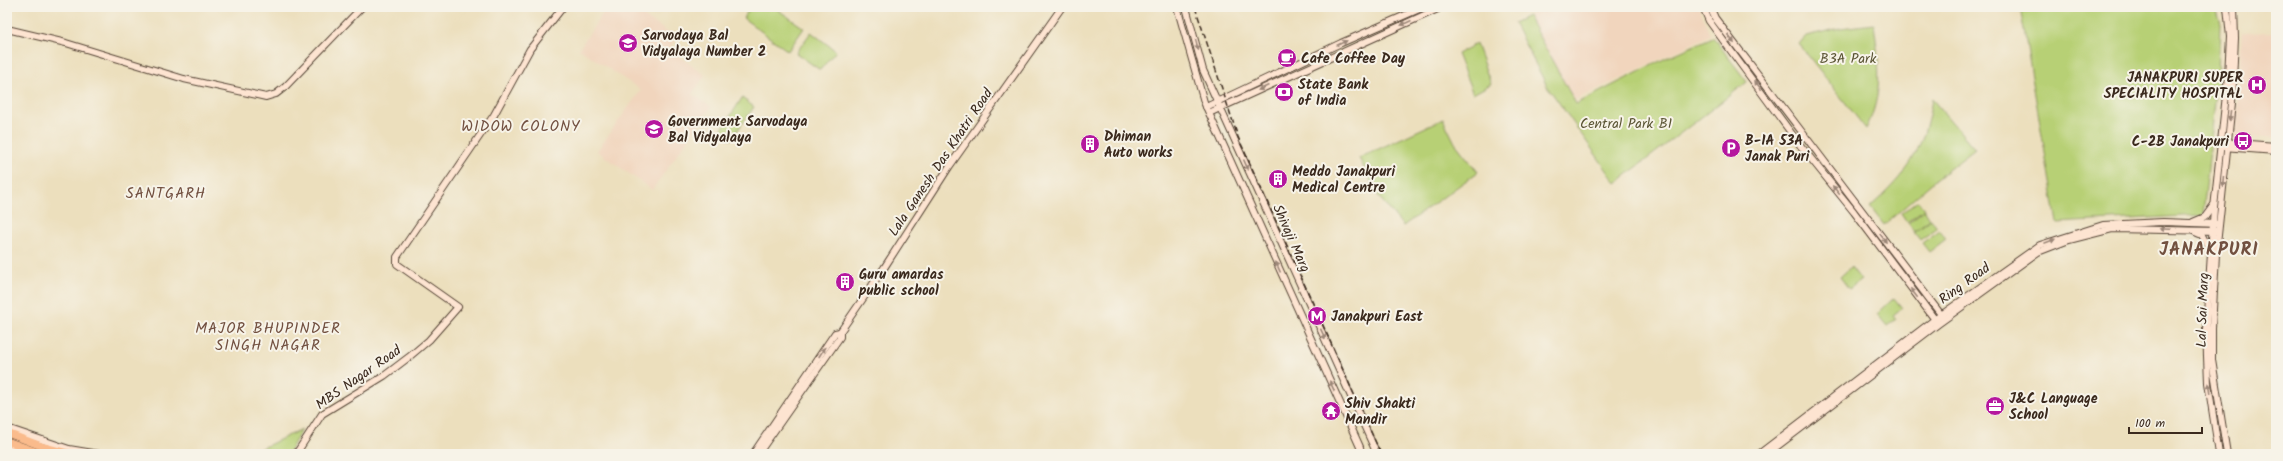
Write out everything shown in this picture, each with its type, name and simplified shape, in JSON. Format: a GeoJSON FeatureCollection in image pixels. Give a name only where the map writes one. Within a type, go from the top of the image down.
{"type":"FeatureCollection","features":[{"type":"Feature","properties":{"kind":"main road"},"geometry":{"type":"LineString","coordinates":[[7,433],[44,447],[71,454]]}},
{"type":"Feature","properties":{"kind":"main road"},"geometry":{"type":"LineString","coordinates":[[7,441],[43,454]]}},
{"type":"Feature","properties":{"kind":"street"},"geometry":{"type":"LineString","coordinates":[[7,29],[66,43],[184,80],[266,97],[276,94],[284,87],[362,7]]}},
{"type":"Feature","properties":{"kind":"street","name":"MBS Nagar Road"},"geometry":{"type":"LineString","coordinates":[[296,454],[322,414],[384,376],[429,340],[458,307],[397,264],[399,253],[494,115],[530,49],[563,7]]}},
{"type":"Feature","properties":{"kind":"street","name":"Lala Ganesh Das Khatri Road"},"geometry":{"type":"LineString","coordinates":[[840,332],[884,268],[949,167],[1062,7]]}},
{"type":"Feature","properties":{"kind":"street","name":"Shivaji Marg"},"geometry":{"type":"LineString","coordinates":[[1178,7],[1207,110],[1362,454]]}},
{"type":"Feature","properties":{"kind":"street","name":"Shivaji Marg"},"geometry":{"type":"LineString","coordinates":[[1186,7],[1203,70],[1377,454]]}},
{"type":"Feature","properties":{"kind":"street"},"geometry":{"type":"LineString","coordinates":[[1218,105],[1340,43],[1424,7]]}},
{"type":"Feature","properties":{"kind":"street"},"geometry":{"type":"LineString","coordinates":[[1207,110],[1442,7]]}},
{"type":"Feature","properties":{"kind":"street"},"geometry":{"type":"LineString","coordinates":[[1703,7],[1709,21],[1800,145],[1854,212],[1936,322]]}},
{"type":"Feature","properties":{"kind":"street"},"geometry":{"type":"LineString","coordinates":[[1710,7],[1715,18],[1942,317]]}},
{"type":"Feature","properties":{"kind":"street"},"geometry":{"type":"LineString","coordinates":[[2223,145],[2230,37],[2227,7]]}},
{"type":"Feature","properties":{"kind":"street"},"geometry":{"type":"LineString","coordinates":[[2223,145],[2235,38],[2234,7]]}},
{"type":"Feature","properties":{"kind":"street"},"geometry":{"type":"LineString","coordinates":[[2223,145],[2276,146]]}},
{"type":"Feature","properties":{"kind":"street"},"geometry":{"type":"LineString","coordinates":[[2223,145],[2276,151]]}},
{"type":"Feature","properties":{"kind":"street","name":"Lal Sai Marg"},"geometry":{"type":"LineString","coordinates":[[2216,224],[2215,201],[2223,145]]}},
{"type":"Feature","properties":{"kind":"street","name":"Lal Sai Marg"},"geometry":{"type":"LineString","coordinates":[[2219,454],[2206,360],[2211,254],[2216,224],[2223,145]]}},
{"type":"Feature","properties":{"kind":"street"},"geometry":{"type":"LineString","coordinates":[[2187,226],[2205,217],[2215,201]]}},
{"type":"Feature","properties":{"kind":"street","name":"Ring Road"},"geometry":{"type":"LineString","coordinates":[[1767,454],[1942,317],[2038,252],[2069,240],[2127,225],[2187,226],[2216,224]]}},
{"type":"Feature","properties":{"kind":"street"},"geometry":{"type":"LineString","coordinates":[[2187,226],[2202,235],[2211,254]]}},
{"type":"Feature","properties":{"kind":"street","name":"Ring Road"},"geometry":{"type":"LineString","coordinates":[[2187,226],[2215,231]]}},
{"type":"Feature","properties":{"kind":"street","name":"Lal Sai Marg"},"geometry":{"type":"LineString","coordinates":[[2215,231],[2212,360],[2227,454]]}},
{"type":"Feature","properties":{"kind":"street"},"geometry":{"type":"LineString","coordinates":[[1293,300],[1304,294]]}},
{"type":"Feature","properties":{"kind":"street","name":"Ring Road"},"geometry":{"type":"LineString","coordinates":[[1759,454],[1936,322]]}},
{"type":"Feature","properties":{"kind":"street"},"geometry":{"type":"LineString","coordinates":[[753,454],[835,333],[840,332],[840,337],[758,454]]}},
{"type":"Feature","properties":{"kind":"street"},"geometry":{"type":"LineString","coordinates":[[7,428],[69,449],[99,454]]}},
{"type":"Feature","properties":{"kind":"street"},"geometry":{"type":"LineString","coordinates":[[7,447],[27,454]]}},
{"type":"Feature","properties":{"kind":"shaded area","name":"Government Sarvodaya Bal Vidyalaya"},"geometry":{"type":"Polygon","coordinates":[[[607,7],[630,7],[676,38],[669,49],[705,75],[692,94],[711,107],[652,190],[597,151],[641,90],[579,49],[607,7]]]}},
{"type":"Feature","properties":{"kind":"shaded area"},"geometry":{"type":"Polygon","coordinates":[[[1534,7],[1699,7],[1710,35],[1573,101],[1528,16],[1533,14],[1534,7]]]}},
{"type":"Feature","properties":{"kind":"shaded area","name":"JANAKPURI SUPER SPECIALITY HOSPITAL"},"geometry":{"type":"Polygon","coordinates":[[[2276,32],[2276,138],[2235,137],[2242,33],[2276,32]]]}},
{"type":"Feature","properties":{"kind":"green space"},"geometry":{"type":"Polygon","coordinates":[[[751,7],[774,7],[804,28],[788,51],[743,18],[751,7]]]}},
{"type":"Feature","properties":{"kind":"green space"},"geometry":{"type":"Polygon","coordinates":[[[2020,7],[2215,7],[2220,25],[2218,73],[2203,215],[2057,223],[2020,7]]]}},
{"type":"Feature","properties":{"kind":"green space","name":"Central Park B1"},"geometry":{"type":"Polygon","coordinates":[[[1528,16],[1576,104],[1666,58],[1713,37],[1747,82],[1616,183],[1547,86],[1514,23],[1528,16]]]}},
{"type":"Feature","properties":{"kind":"green space","name":"B3A Park"},"geometry":{"type":"Polygon","coordinates":[[[1874,24],[1879,77],[1876,103],[1866,129],[1799,44],[1806,36],[1840,28],[1874,24]]]}},
{"type":"Feature","properties":{"kind":"green space"},"geometry":{"type":"Polygon","coordinates":[[[811,32],[836,51],[820,70],[796,53],[811,32]]]}},
{"type":"Feature","properties":{"kind":"green space"},"geometry":{"type":"Polygon","coordinates":[[[1476,44],[1491,84],[1473,94],[1457,54],[1476,44]]]}},
{"type":"Feature","properties":{"kind":"green space"},"geometry":{"type":"Polygon","coordinates":[[[742,98],[754,107],[731,140],[720,132],[742,98]]]}},
{"type":"Feature","properties":{"kind":"green space"},"geometry":{"type":"Polygon","coordinates":[[[1932,99],[1975,149],[1935,180],[1884,225],[1870,207],[1895,183],[1919,147],[1929,117],[1932,99]]]}},
{"type":"Feature","properties":{"kind":"green space"},"geometry":{"type":"Polygon","coordinates":[[[1443,119],[1455,143],[1478,172],[1403,226],[1379,197],[1359,158],[1443,119]]]}},
{"type":"Feature","properties":{"kind":"green space"},"geometry":{"type":"Polygon","coordinates":[[[1918,201],[1924,209],[1907,222],[1901,213],[1918,201]]]}},
{"type":"Feature","properties":{"kind":"green space"},"geometry":{"type":"Polygon","coordinates":[[[1924,210],[1930,219],[1914,231],[1908,223],[1924,210]]]}},
{"type":"Feature","properties":{"kind":"green space"},"geometry":{"type":"Polygon","coordinates":[[[1931,219],[1937,228],[1920,240],[1914,232],[1931,219]]]}},
{"type":"Feature","properties":{"kind":"green space"},"geometry":{"type":"Polygon","coordinates":[[[1940,230],[1946,239],[1929,252],[1922,243],[1940,230]]]}},
{"type":"Feature","properties":{"kind":"green space"},"geometry":{"type":"Polygon","coordinates":[[[1851,267],[1861,280],[1849,289],[1840,277],[1851,267]]]}},
{"type":"Feature","properties":{"kind":"green space"},"geometry":{"type":"Polygon","coordinates":[[[1894,298],[1902,308],[1893,315],[1896,319],[1887,326],[1877,314],[1894,298]]]}},
{"type":"Feature","properties":{"kind":"green space"},"geometry":{"type":"Polygon","coordinates":[[[302,429],[288,454],[250,454],[302,429]]]}},
{"type":"Feature","properties":{"kind":"railway"},"geometry":{"type":"LineString","coordinates":[[1195,7],[1238,137],[1381,454]]}},
{"type":"Feature","properties":{"kind":"place","name":"Sarvodaya Bal Vidyalaya Number 2"},"geometry":{"type":"Point","coordinates":[628,43]}},
{"type":"Feature","properties":{"kind":"place","name":"Cafe Coffee Day"},"geometry":{"type":"Point","coordinates":[1287,58]}},
{"type":"Feature","properties":{"kind":"place","name":"JANAKPURI SUPER SPECIALITY HOSPITAL"},"geometry":{"type":"Point","coordinates":[2257,85]}},
{"type":"Feature","properties":{"kind":"place","name":"State Bank of India"},"geometry":{"type":"Point","coordinates":[1284,92]}},
{"type":"Feature","properties":{"kind":"place","name":"Government Sarvodaya Bal Vidyalaya"},"geometry":{"type":"Point","coordinates":[654,129]}},
{"type":"Feature","properties":{"kind":"place","name":"C-2B Janakpuri"},"geometry":{"type":"Point","coordinates":[2243,141]}},
{"type":"Feature","properties":{"kind":"place","name":"Dhiman Auto works"},"geometry":{"type":"Point","coordinates":[1090,144]}},
{"type":"Feature","properties":{"kind":"place","name":"B-1A 53A Janak Puri"},"geometry":{"type":"Point","coordinates":[1731,148]}},
{"type":"Feature","properties":{"kind":"place","name":"Meddo Janakpuri Medical Centre"},"geometry":{"type":"Point","coordinates":[1278,179]}},
{"type":"Feature","properties":{"kind":"place","name":"Guru amardas public school"},"geometry":{"type":"Point","coordinates":[845,282]}},
{"type":"Feature","properties":{"kind":"place","name":"Janakpuri East"},"geometry":{"type":"Point","coordinates":[1317,316]}},
{"type":"Feature","properties":{"kind":"place","name":"J&C Language School"},"geometry":{"type":"Point","coordinates":[1995,406]}},
{"type":"Feature","properties":{"kind":"place","name":"Shiv Shakti Mandir"},"geometry":{"type":"Point","coordinates":[1331,411]}},
{"type":"Feature","properties":{"kind":"district","name":"WIDOW COLONY"},"geometry":{"type":"Point","coordinates":[521,126]}},
{"type":"Feature","properties":{"kind":"district","name":"SANTGARH"},"geometry":{"type":"Point","coordinates":[166,193]}},
{"type":"Feature","properties":{"kind":"district","name":"JANAKPURI"},"geometry":{"type":"Point","coordinates":[2209,249]}},
{"type":"Feature","properties":{"kind":"district","name":"MAJOR BHUPINDER SINGH NAGAR"},"geometry":{"type":"Point","coordinates":[268,336]}}]}
